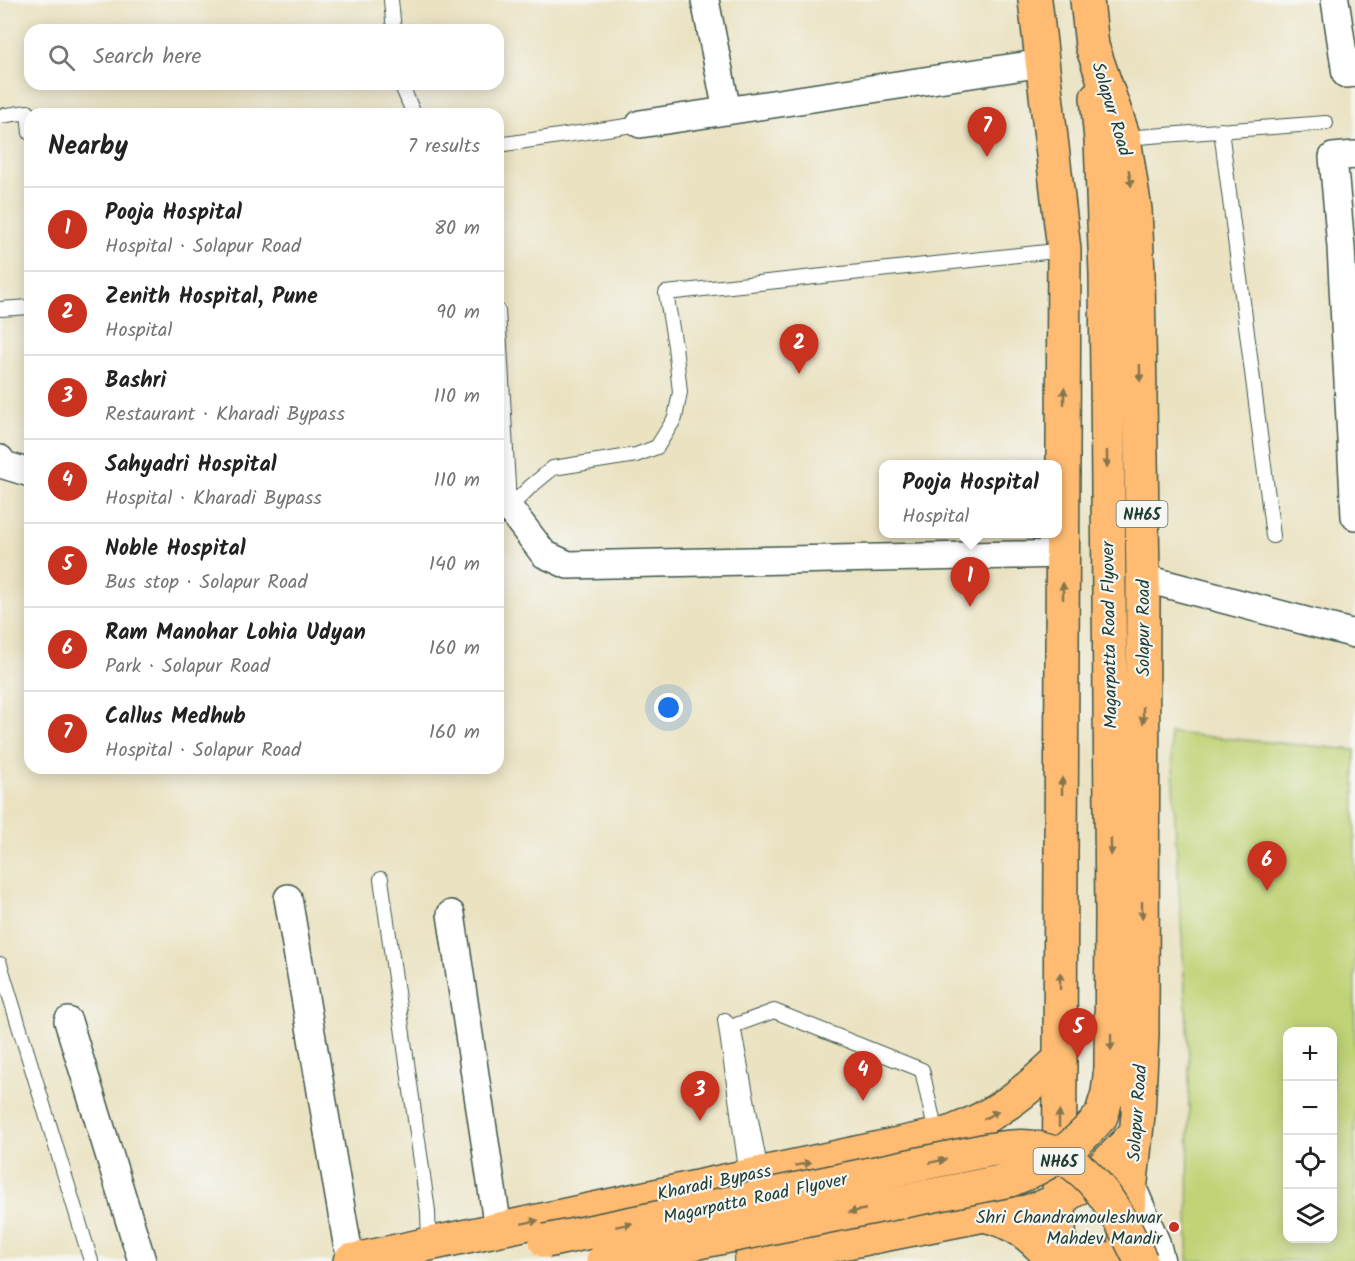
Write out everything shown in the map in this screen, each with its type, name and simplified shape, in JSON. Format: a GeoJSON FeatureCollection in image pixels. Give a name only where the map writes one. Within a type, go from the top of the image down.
{"type":"FeatureCollection","features":[{"type":"Feature","properties":{"kind":"highway","name":"NH65"},"geometry":{"type":"LineString","coordinates":[[1035,0],[1064,250],[1059,1261]]}},
{"type":"Feature","properties":{"kind":"highway","name":"Solapur Road"},"geometry":{"type":"LineString","coordinates":[[1087,0],[1092,46],[1124,138],[1135,210],[1138,274],[1143,578],[1142,1035],[1136,1133],[1115,1187],[1123,1261]]}},
{"type":"Feature","properties":{"kind":"highway","name":"Magarpatta Road Flyover"},"geometry":{"type":"LineString","coordinates":[[603,1261],[992,1184],[1026,1174],[1059,1156],[1073,1146],[1101,1116],[1108,1093],[1111,1067],[1106,274],[1101,140],[1092,46]]}},
{"type":"Feature","properties":{"kind":"highway","name":"Kharadi Bypass"},"geometry":{"type":"LineString","coordinates":[[351,1261],[440,1253],[498,1229],[950,1133],[977,1123],[1000,1110],[1059,1060]]}},
{"type":"Feature","properties":{"kind":"highway","name":"Magarpatta Road Flyover"},"geometry":{"type":"LineString","coordinates":[[1101,1116],[1115,1187],[1116,1212],[1141,1261]]}},
{"type":"Feature","properties":{"kind":"highway"},"geometry":{"type":"LineString","coordinates":[[751,1261],[794,1257],[907,1230],[984,1215],[1025,1212],[1059,1201],[1108,1163],[1136,1133]]}},
{"type":"Feature","properties":{"kind":"highway"},"geometry":{"type":"LineString","coordinates":[[891,1145],[907,1230]]}},
{"type":"Feature","properties":{"kind":"highway","name":"Magarpatta Road Flyover"},"geometry":{"type":"LineString","coordinates":[[440,1253],[546,1241],[988,1150],[1017,1146],[1031,1147],[1059,1156],[1087,1175],[1115,1187]]}},
{"type":"Feature","properties":{"kind":"highway"},"geometry":{"type":"LineString","coordinates":[[581,1211],[591,1261]]}},
{"type":"Feature","properties":{"kind":"highway"},"geometry":{"type":"LineString","coordinates":[[984,1215],[1004,1220],[1023,1230],[1054,1261]]}},
{"type":"Feature","properties":{"kind":"highway"},"geometry":{"type":"LineString","coordinates":[[1066,1261],[1082,1256],[1099,1257],[1109,1261]]}},
{"type":"Feature","properties":{"kind":"street"},"geometry":{"type":"LineString","coordinates":[[705,0],[727,111]]}},
{"type":"Feature","properties":{"kind":"street"},"geometry":{"type":"LineString","coordinates":[[1335,0],[1346,74],[1355,73]]}},
{"type":"Feature","properties":{"kind":"street"},"geometry":{"type":"LineString","coordinates":[[640,124],[1043,63]]}},
{"type":"Feature","properties":{"kind":"street"},"geometry":{"type":"LineString","coordinates":[[1355,155],[1333,157],[1348,247],[1355,516]]}},
{"type":"Feature","properties":{"kind":"street"},"geometry":{"type":"LineString","coordinates":[[0,459],[4,465],[24,473]]}},
{"type":"Feature","properties":{"kind":"street"},"geometry":{"type":"LineString","coordinates":[[504,502],[544,554],[568,565],[1064,554]]}},
{"type":"Feature","properties":{"kind":"street"},"geometry":{"type":"LineString","coordinates":[[1143,578],[1355,634]]}},
{"type":"Feature","properties":{"kind":"street"},"geometry":{"type":"LineString","coordinates":[[288,898],[351,1261]]}},
{"type":"Feature","properties":{"kind":"street"},"geometry":{"type":"LineString","coordinates":[[452,914],[498,1229]]}},
{"type":"Feature","properties":{"kind":"street"},"geometry":{"type":"LineString","coordinates":[[68,1021],[142,1261]]}},
{"type":"Feature","properties":{"kind":"street"},"geometry":{"type":"LineString","coordinates":[[1115,1187],[1156,1242],[1161,1261]]}},
{"type":"Feature","properties":{"kind":"lane"},"geometry":{"type":"LineString","coordinates":[[391,0],[393,24]]}},
{"type":"Feature","properties":{"kind":"lane"},"geometry":{"type":"LineString","coordinates":[[404,90],[411,108]]}},
{"type":"Feature","properties":{"kind":"lane"},"geometry":{"type":"LineString","coordinates":[[0,116],[24,113]]}},
{"type":"Feature","properties":{"kind":"lane"},"geometry":{"type":"LineString","coordinates":[[1124,138],[1326,123]]}},
{"type":"Feature","properties":{"kind":"lane"},"geometry":{"type":"LineString","coordinates":[[504,144],[640,124]]}},
{"type":"Feature","properties":{"kind":"lane"},"geometry":{"type":"LineString","coordinates":[[1221,130],[1273,536]]}},
{"type":"Feature","properties":{"kind":"lane"},"geometry":{"type":"LineString","coordinates":[[504,502],[530,487],[553,468],[636,455],[657,447],[675,418],[680,392],[666,293],[1064,250]]}},
{"type":"Feature","properties":{"kind":"lane"},"geometry":{"type":"LineString","coordinates":[[0,309],[24,307]]}},
{"type":"Feature","properties":{"kind":"lane"},"geometry":{"type":"LineString","coordinates":[[381,879],[428,1211],[440,1253]]}},
{"type":"Feature","properties":{"kind":"lane"},"geometry":{"type":"LineString","coordinates":[[0,964],[90,1261]]}},
{"type":"Feature","properties":{"kind":"lane"},"geometry":{"type":"LineString","coordinates":[[754,1174],[734,1026],[774,1011],[922,1070],[933,1120],[933,1136]]}},
{"type":"Feature","properties":{"kind":"lane"},"geometry":{"type":"LineString","coordinates":[[725,1020],[754,1174]]}},
{"type":"Feature","properties":{"kind":"green space"},"geometry":{"type":"Polygon","coordinates":[[[1170,733],[1355,750],[1355,1261],[1188,1261],[1189,1060],[1170,733]]]}},
{"type":"Feature","properties":{"kind":"place","name":"Callus Medhub"},"geometry":{"type":"Point","coordinates":[987,157]}},
{"type":"Feature","properties":{"kind":"place","name":"Zenith Hospital, Pune"},"geometry":{"type":"Point","coordinates":[799,374]}},
{"type":"Feature","properties":{"kind":"place","name":"Pooja Hospital"},"geometry":{"type":"Point","coordinates":[970,607]}},
{"type":"Feature","properties":{"kind":"place","name":"Ram Manohar Lohia Udyan"},"geometry":{"type":"Point","coordinates":[1267,891]}},
{"type":"Feature","properties":{"kind":"place","name":"Noble Hospital"},"geometry":{"type":"Point","coordinates":[1078,1058]}},
{"type":"Feature","properties":{"kind":"place","name":"Sahyadri Hospital"},"geometry":{"type":"Point","coordinates":[863,1101]}},
{"type":"Feature","properties":{"kind":"place","name":"Bashri"},"geometry":{"type":"Point","coordinates":[700,1121]}},
{"type":"Feature","properties":{"kind":"place","name":"Shri Chandramouleshwar Mahdev Mandir"},"geometry":{"type":"Point","coordinates":[1174,1227]}}]}
